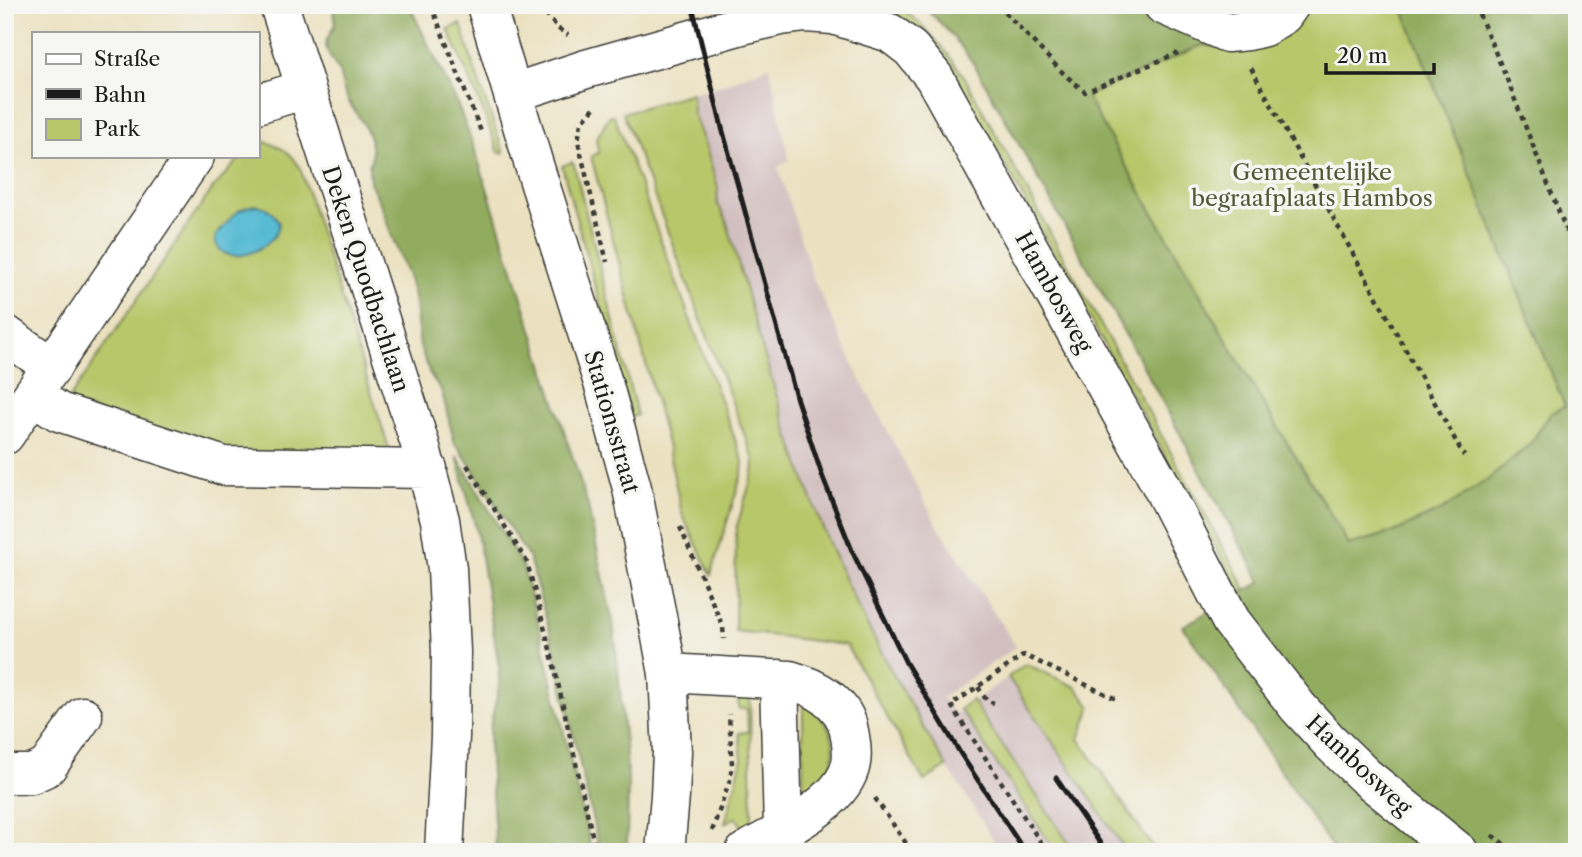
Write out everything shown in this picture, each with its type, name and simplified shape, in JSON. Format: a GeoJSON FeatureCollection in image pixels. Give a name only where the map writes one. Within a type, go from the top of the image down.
{"type":"FeatureCollection","features":[{"type":"Feature","properties":{"kind":"street","name":"Deken Quodbachlaan"},"geometry":{"type":"LineString","coordinates":[[279,5],[428,469],[440,520],[447,569],[451,652],[444,852]]}},
{"type":"Feature","properties":{"kind":"street","name":"Stationsstraat"},"geometry":{"type":"LineString","coordinates":[[486,5],[604,386],[632,488],[668,673],[672,752],[665,852]]}},
{"type":"Feature","properties":{"kind":"street"},"geometry":{"type":"LineString","coordinates":[[1163,5],[1227,33],[1264,27],[1283,15],[1290,5]]}},
{"type":"Feature","properties":{"kind":"street","name":"Hambosweg"},"geometry":{"type":"LineString","coordinates":[[513,93],[780,10],[834,15],[890,33],[911,49],[934,76],[1161,485],[1231,621],[1298,707],[1330,743],[1366,776],[1423,824],[1471,840]]}},
{"type":"Feature","properties":{"kind":"street"},"geometry":{"type":"LineString","coordinates":[[259,103],[305,89]]}},
{"type":"Feature","properties":{"kind":"street"},"geometry":{"type":"LineString","coordinates":[[5,435],[194,158]]}},
{"type":"Feature","properties":{"kind":"street"},"geometry":{"type":"LineString","coordinates":[[5,334],[43,381],[60,412],[224,466],[428,469]]}},
{"type":"Feature","properties":{"kind":"street"},"geometry":{"type":"LineString","coordinates":[[668,673],[790,680],[821,692],[838,708],[848,724],[851,763],[845,781],[834,795],[817,809],[745,852]]}},
{"type":"Feature","properties":{"kind":"street"},"geometry":{"type":"LineString","coordinates":[[779,679],[783,829]]}},
{"type":"Feature","properties":{"kind":"street"},"geometry":{"type":"LineString","coordinates":[[5,772],[32,775],[47,766],[83,716]]}},
{"type":"Feature","properties":{"kind":"path"},"geometry":{"type":"LineString","coordinates":[[430,5],[483,136]]}},
{"type":"Feature","properties":{"kind":"path"},"geometry":{"type":"LineString","coordinates":[[540,5],[556,28],[576,37]]}},
{"type":"Feature","properties":{"kind":"path"},"geometry":{"type":"LineString","coordinates":[[999,5],[1064,74],[1085,92],[1227,33],[1246,59],[1464,456]]}},
{"type":"Feature","properties":{"kind":"path"},"geometry":{"type":"LineString","coordinates":[[1475,5],[1577,258]]}},
{"type":"Feature","properties":{"kind":"path"},"geometry":{"type":"LineString","coordinates":[[580,151],[578,141],[581,123],[597,105]]}},
{"type":"Feature","properties":{"kind":"path"},"geometry":{"type":"LineString","coordinates":[[466,464],[527,562],[553,661],[596,852]]}},
{"type":"Feature","properties":{"kind":"path"},"geometry":{"type":"LineString","coordinates":[[1047,852],[951,705],[1024,655],[1116,699]]}},
{"type":"Feature","properties":{"kind":"path"},"geometry":{"type":"LineString","coordinates":[[978,687],[988,701],[994,703]]}},
{"type":"Feature","properties":{"kind":"path"},"geometry":{"type":"LineString","coordinates":[[851,763],[912,852]]}},
{"type":"Feature","properties":{"kind":"path"},"geometry":{"type":"LineString","coordinates":[[1471,840],[1514,852]]}},
{"type":"Feature","properties":{"kind":"shaded area"},"geometry":{"type":"Polygon","coordinates":[[[769,66],[789,160],[778,167],[813,278],[857,373],[935,521],[1016,647],[942,697],[955,714],[1008,677],[1127,852],[1001,852],[915,715],[836,561],[781,410],[726,219],[716,203],[718,188],[693,113],[692,93],[722,85],[769,66]]]}},
{"type":"Feature","properties":{"kind":"green space"},"geometry":{"type":"Polygon","coordinates":[[[333,5],[409,5],[456,101],[474,147],[588,506],[616,647],[628,778],[627,852],[600,852],[550,632],[529,558],[455,445],[442,392],[430,374],[420,347],[409,279],[370,182],[370,138],[350,104],[339,71],[326,47],[335,24],[333,5]]]}},
{"type":"Feature","properties":{"kind":"green space"},"geometry":{"type":"Polygon","coordinates":[[[877,5],[894,6],[914,18],[943,48],[965,78],[1257,609],[1252,613],[953,70],[914,26],[877,5]]]}},
{"type":"Feature","properties":{"kind":"green space"},"geometry":{"type":"Polygon","coordinates":[[[921,5],[1178,5],[1208,20],[1278,5],[1309,5],[1307,9],[1241,50],[1202,45],[1088,95],[1087,98],[1254,388],[1349,545],[1394,532],[1442,510],[1490,478],[1530,444],[1551,413],[1565,406],[1401,5],[1577,5],[1577,852],[1335,852],[1183,626],[1261,582],[977,69],[952,35],[921,5]]]}},
{"type":"Feature","properties":{"kind":"green space","name":"Gemeentelijke begraafplaats Hambos"},"geometry":{"type":"Polygon","coordinates":[[[1309,5],[1401,5],[1565,406],[1551,413],[1530,444],[1490,479],[1442,510],[1394,532],[1349,545],[1254,388],[1087,98],[1088,95],[1202,45],[1241,50],[1307,9],[1309,5]]]}},
{"type":"Feature","properties":{"kind":"green space"},"geometry":{"type":"Polygon","coordinates":[[[461,24],[504,153],[499,153],[448,29],[461,24]]]}},
{"type":"Feature","properties":{"kind":"green space"},"geometry":{"type":"Polygon","coordinates":[[[692,93],[693,113],[718,188],[717,203],[726,219],[750,306],[804,478],[837,562],[875,641],[947,767],[924,781],[846,645],[735,631],[736,529],[753,473],[754,460],[623,113],[692,93]]]}},
{"type":"Feature","properties":{"kind":"green space"},"geometry":{"type":"Polygon","coordinates":[[[614,115],[743,461],[742,473],[711,575],[682,514],[667,444],[591,156],[599,153],[596,140],[609,116],[614,115]]]}},
{"type":"Feature","properties":{"kind":"green space"},"geometry":{"type":"Polygon","coordinates":[[[265,142],[290,154],[300,168],[392,458],[228,455],[67,402],[213,188],[240,158],[259,158],[259,144],[265,142]],[[257,205],[244,208],[235,214],[218,233],[218,247],[230,255],[257,205]]]}},
{"type":"Feature","properties":{"kind":"green space"},"geometry":{"type":"Polygon","coordinates":[[[572,162],[637,415],[631,417],[562,166],[572,162]]]}},
{"type":"Feature","properties":{"kind":"green space"},"geometry":{"type":"Polygon","coordinates":[[[457,456],[522,565],[592,852],[496,852],[489,744],[499,687],[499,666],[477,533],[457,456]]]}},
{"type":"Feature","properties":{"kind":"green space"},"geometry":{"type":"Polygon","coordinates":[[[1026,664],[1076,687],[1091,707],[1079,739],[1156,852],[1127,852],[1008,677],[1026,664]]]}},
{"type":"Feature","properties":{"kind":"green space"},"geometry":{"type":"Polygon","coordinates":[[[737,689],[750,690],[752,830],[746,834],[736,817],[725,823],[742,759],[739,733],[748,732],[747,709],[739,709],[737,689]]]}},
{"type":"Feature","properties":{"kind":"green space"},"geometry":{"type":"Polygon","coordinates":[[[972,700],[1075,852],[1056,852],[960,709],[972,700]]]}},
{"type":"Feature","properties":{"kind":"green space"},"geometry":{"type":"Polygon","coordinates":[[[806,706],[824,721],[834,750],[828,774],[806,793],[803,788],[803,707],[806,706]]]}},
{"type":"Feature","properties":{"kind":"water"},"geometry":{"type":"Polygon","coordinates":[[[257,205],[268,209],[276,217],[279,224],[276,233],[259,249],[236,256],[226,254],[219,248],[215,237],[238,212],[257,205]]]}},
{"type":"Feature","properties":{"kind":"railway"},"geometry":{"type":"LineString","coordinates":[[692,5],[722,128],[797,400],[823,478],[853,553],[906,663],[962,756],[1025,852]]}},
{"type":"Feature","properties":{"kind":"railway"},"geometry":{"type":"LineString","coordinates":[[1056,778],[1106,852]]}}]}
